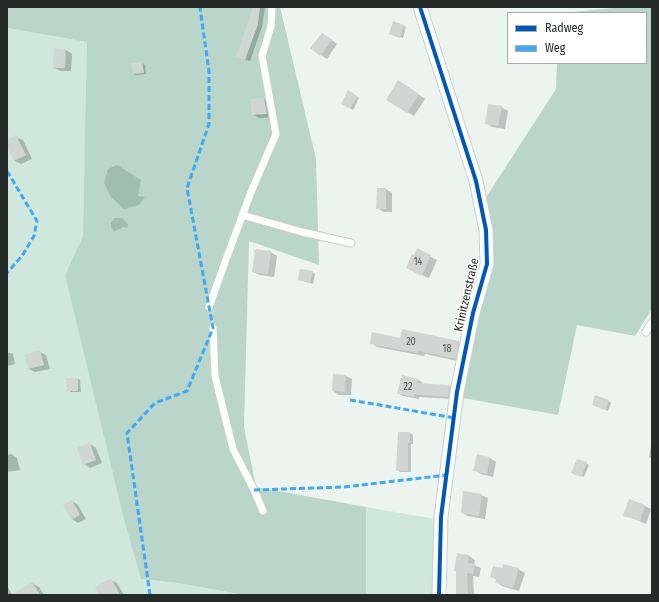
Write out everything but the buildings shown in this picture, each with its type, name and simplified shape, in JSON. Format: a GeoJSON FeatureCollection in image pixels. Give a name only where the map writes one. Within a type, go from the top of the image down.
{"type":"FeatureCollection","features":[{"type":"Feature","properties":{"kind":"street","name":"Krinitzenstraße"},"geometry":{"type":"LineString","coordinates":[[420,7],[476,181],[486,230],[487,264],[473,313],[457,392],[441,517],[439,595]]}},
{"type":"Feature","properties":{"kind":"lane"},"geometry":{"type":"LineString","coordinates":[[210,307],[242,215],[276,134],[262,56],[271,26],[272,7]]}},
{"type":"Feature","properties":{"kind":"lane"},"geometry":{"type":"LineString","coordinates":[[242,215],[302,232],[351,243]]}},
{"type":"Feature","properties":{"kind":"lane"},"geometry":{"type":"LineString","coordinates":[[646,332],[652,322]]}},
{"type":"Feature","properties":{"kind":"lane"},"geometry":{"type":"LineString","coordinates":[[213,328],[215,376],[233,449],[263,511]]}},
{"type":"Feature","properties":{"kind":"shaded area"},"geometry":{"type":"Polygon","coordinates":[[[7,7],[280,7],[316,159],[319,265],[249,241],[244,427],[256,487],[366,507],[366,595],[244,595],[178,583],[141,579],[124,519],[65,275],[83,236],[87,42],[7,28],[7,7]]]}},
{"type":"Feature","properties":{"kind":"shaded area"},"geometry":{"type":"Polygon","coordinates":[[[625,7],[652,7],[652,309],[635,336],[577,325],[558,415],[463,398],[476,327],[490,280],[491,261],[485,199],[556,89],[557,64],[647,64],[647,12],[572,12],[625,7]]]}},
{"type":"Feature","properties":{"kind":"shaded area"},"geometry":{"type":"Polygon","coordinates":[[[7,28],[88,42],[83,236],[65,275],[141,579],[178,583],[244,595],[7,595],[7,28]]]}},
{"type":"Feature","properties":{"kind":"shaded area"},"geometry":{"type":"Polygon","coordinates":[[[117,165],[141,180],[138,196],[145,197],[139,205],[124,209],[111,197],[104,183],[108,169],[117,165]]]}},
{"type":"Feature","properties":{"kind":"shaded area"},"geometry":{"type":"Polygon","coordinates":[[[115,218],[122,218],[128,224],[128,228],[123,227],[114,231],[111,227],[111,223],[115,218]]]}},
{"type":"Feature","properties":{"kind":"shaded area"},"geometry":{"type":"Polygon","coordinates":[[[366,507],[436,519],[433,595],[366,595],[366,507]]]}},
{"type":"Feature","properties":{"kind":"marked path"},"geometry":{"type":"LineString","coordinates":[[150,595],[127,433],[155,403],[187,391],[213,328],[187,188],[209,124],[209,72],[200,7]]}},
{"type":"Feature","properties":{"kind":"marked path"},"geometry":{"type":"LineString","coordinates":[[7,171],[37,221],[34,236],[22,256],[7,273]]}},
{"type":"Feature","properties":{"kind":"marked path"},"geometry":{"type":"LineString","coordinates":[[350,400],[455,418]]}},
{"type":"Feature","properties":{"kind":"marked path"},"geometry":{"type":"LineString","coordinates":[[254,490],[344,487],[447,475]]}},
{"type":"Feature","properties":{"kind":"cycle path"},"geometry":{"type":"LineString","coordinates":[[420,7],[476,181],[486,230],[487,264],[473,313],[457,392],[441,517],[439,595]]}}]}
